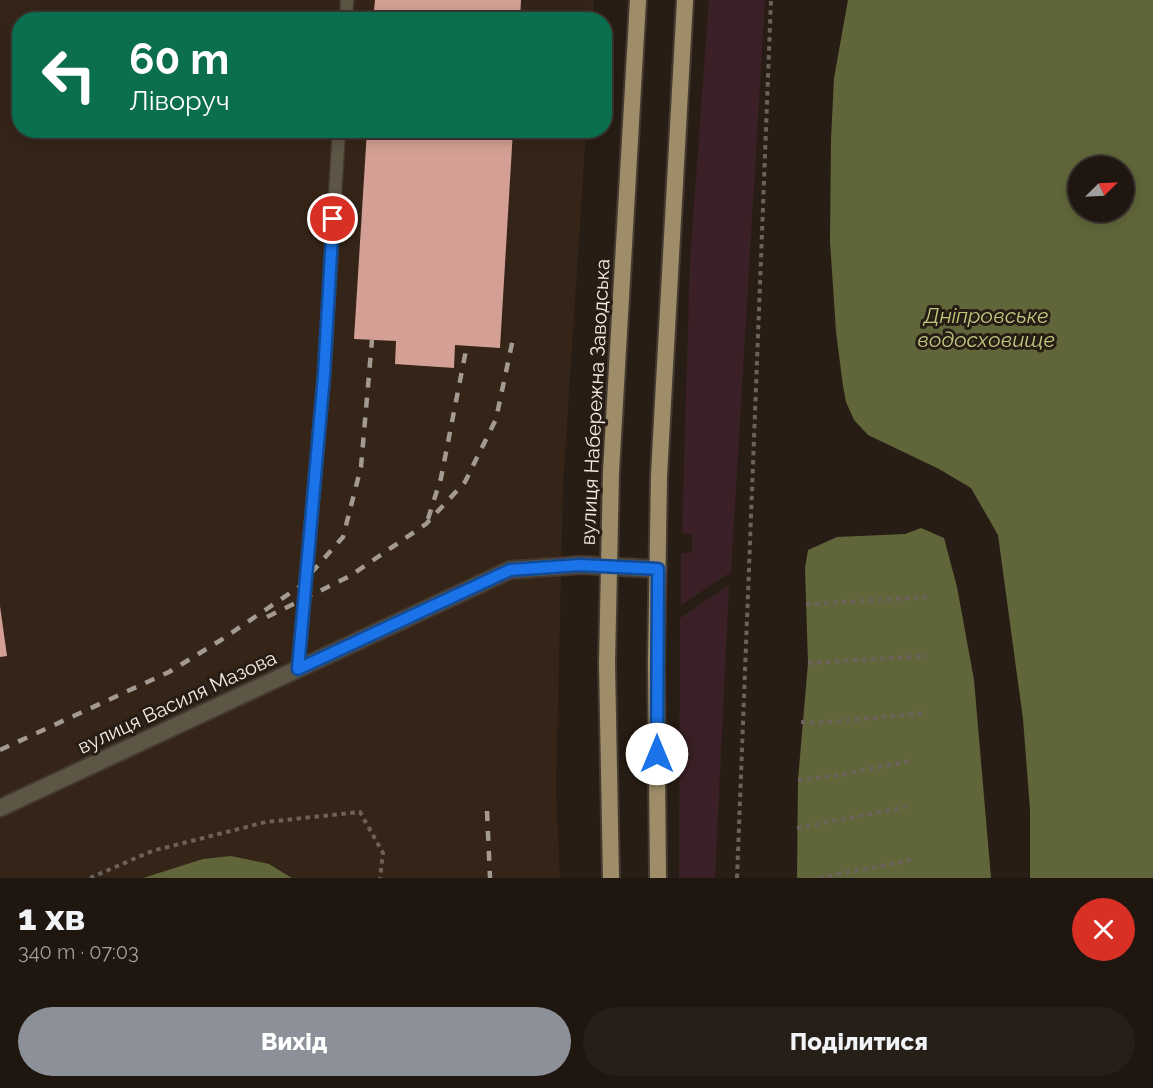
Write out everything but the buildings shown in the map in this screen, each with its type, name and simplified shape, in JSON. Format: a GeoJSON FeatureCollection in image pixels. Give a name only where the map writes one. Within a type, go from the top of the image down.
{"type":"FeatureCollection","features":[{"type":"Feature","properties":{"kind":"main road","name":"вулиця Набережна Заводська"},"geometry":{"type":"LineString","coordinates":[[611,878],[607,663],[612,448],[638,0]]}},
{"type":"Feature","properties":{"kind":"main road"},"geometry":{"type":"LineString","coordinates":[[658,878],[658,569],[662,411],[685,0]]}},
{"type":"Feature","properties":{"kind":"street","name":"вулиця Василя Мазова"},"geometry":{"type":"LineString","coordinates":[[0,808],[510,570],[580,565],[658,569]]}},
{"type":"Feature","properties":{"kind":"lane"},"geometry":{"type":"LineString","coordinates":[[298,669],[324,375],[339,138]]}},
{"type":"Feature","properties":{"kind":"path"},"geometry":{"type":"LineString","coordinates":[[737,878],[771,0]]}},
{"type":"Feature","properties":{"kind":"path"},"geometry":{"type":"LineString","coordinates":[[806,604],[929,597]]}},
{"type":"Feature","properties":{"kind":"path"},"geometry":{"type":"LineString","coordinates":[[808,663],[927,656]]}},
{"type":"Feature","properties":{"kind":"path"},"geometry":{"type":"LineString","coordinates":[[801,722],[816,723],[927,713]]}},
{"type":"Feature","properties":{"kind":"path"},"geometry":{"type":"LineString","coordinates":[[798,780],[834,776],[909,761]]}},
{"type":"Feature","properties":{"kind":"path"},"geometry":{"type":"LineString","coordinates":[[797,828],[906,807]]}},
{"type":"Feature","properties":{"kind":"path"},"geometry":{"type":"LineString","coordinates":[[90,878],[152,850],[266,822],[360,812],[383,853],[380,878]]}},
{"type":"Feature","properties":{"kind":"path"},"geometry":{"type":"LineString","coordinates":[[819,878],[911,860]]}},
{"type":"Feature","properties":{"kind":"shaded area"},"geometry":{"type":"Polygon","coordinates":[[[0,0],[594,0],[593,12],[12,12],[12,138],[586,138],[563,485],[556,790],[560,878],[0,878],[0,0]]]}},
{"type":"Feature","properties":{"kind":"shaded area"},"geometry":{"type":"Polygon","coordinates":[[[709,0],[765,0],[731,572],[681,605],[681,553],[692,552],[692,534],[682,534],[690,260],[709,0]]]}},
{"type":"Feature","properties":{"kind":"shaded area"},"geometry":{"type":"Polygon","coordinates":[[[729,585],[715,878],[679,878],[680,618],[729,585]]]}},
{"type":"Feature","properties":{"kind":"water","name":"Дніпровське водосховище"},"geometry":{"type":"Polygon","coordinates":[[[848,0],[1153,0],[1153,878],[1030,878],[1030,809],[1023,719],[998,535],[971,488],[939,469],[868,435],[854,420],[846,402],[836,332],[830,241],[834,78],[848,0]]]}},
{"type":"Feature","properties":{"kind":"water"},"geometry":{"type":"Polygon","coordinates":[[[921,528],[944,538],[957,587],[974,680],[991,878],[797,878],[798,780],[808,663],[805,568],[808,550],[837,537],[905,534],[921,528]]]}},
{"type":"Feature","properties":{"kind":"water"},"geometry":{"type":"Polygon","coordinates":[[[231,856],[269,864],[292,878],[143,878],[203,859],[231,856]]]}},
{"type":"Feature","properties":{"kind":"railway"},"geometry":{"type":"LineString","coordinates":[[267,617],[350,576],[426,524],[465,482],[496,419],[514,334]]}},
{"type":"Feature","properties":{"kind":"railway"},"geometry":{"type":"LineString","coordinates":[[0,750],[169,672],[299,587],[343,537],[361,467],[372,340]]}},
{"type":"Feature","properties":{"kind":"railway"},"geometry":{"type":"LineString","coordinates":[[428,519],[441,478],[467,345]]}},
{"type":"Feature","properties":{"kind":"railway"},"geometry":{"type":"LineString","coordinates":[[487,811],[490,878]]}},
{"type":"Feature","properties":{"kind":"route"},"geometry":{"type":"LineString","coordinates":[[333,219],[324,375],[298,669],[510,570],[580,565],[658,569],[657,754]]}}]}
